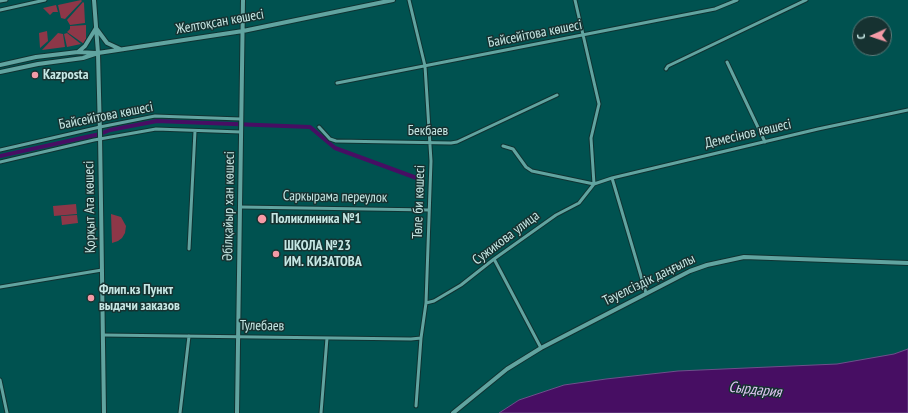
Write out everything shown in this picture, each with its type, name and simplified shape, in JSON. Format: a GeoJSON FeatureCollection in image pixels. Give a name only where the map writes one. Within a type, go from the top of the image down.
{"type":"FeatureCollection","features":[{"type":"Feature","properties":{"kind":"street"},"geometry":{"type":"LineString","coordinates":[[0,1],[5,0]]}},
{"type":"Feature","properties":{"kind":"street"},"geometry":{"type":"LineString","coordinates":[[0,10],[45,0]]}},
{"type":"Feature","properties":{"kind":"street","name":"Қорқыт Ата көшесі"},"geometry":{"type":"LineString","coordinates":[[94,0],[98,53],[100,127],[104,413]]}},
{"type":"Feature","properties":{"kind":"street","name":"Әбілқайыр хан көшесі"},"geometry":{"type":"LineString","coordinates":[[237,413],[243,0]]}},
{"type":"Feature","properties":{"kind":"street","name":"Желтоқсан көшесі"},"geometry":{"type":"LineString","coordinates":[[0,65],[36,57],[78,52],[98,53],[243,31],[393,0]]}},
{"type":"Feature","properties":{"kind":"street","name":"Төле би көшесі"},"geometry":{"type":"LineString","coordinates":[[409,0],[425,66],[432,161],[426,303],[421,338],[416,406]]}},
{"type":"Feature","properties":{"kind":"street"},"geometry":{"type":"LineString","coordinates":[[503,146],[513,149],[526,167],[532,171],[594,184],[591,138],[599,104],[575,0]]}},
{"type":"Feature","properties":{"kind":"street","name":"Байсейітова көшесі"},"geometry":{"type":"LineString","coordinates":[[337,83],[715,9],[736,0]]}},
{"type":"Feature","properties":{"kind":"street"},"geometry":{"type":"LineString","coordinates":[[666,69],[668,66],[806,0]]}},
{"type":"Feature","properties":{"kind":"street"},"geometry":{"type":"LineString","coordinates":[[78,52],[85,46],[96,28],[107,42],[121,50]]}},
{"type":"Feature","properties":{"kind":"street","name":"Желтоқсан көшесі"},"geometry":{"type":"LineString","coordinates":[[0,72],[38,64],[83,58],[98,53]]}},
{"type":"Feature","properties":{"kind":"street"},"geometry":{"type":"LineString","coordinates":[[727,62],[765,142]]}},
{"type":"Feature","properties":{"kind":"street","name":"Бекбаев"},"geometry":{"type":"LineString","coordinates":[[319,128],[330,139],[336,141],[457,142],[557,95]]}},
{"type":"Feature","properties":{"kind":"street","name":"Демесінов көшесі"},"geometry":{"type":"LineString","coordinates":[[594,184],[612,178],[818,129],[908,110]]}},
{"type":"Feature","properties":{"kind":"street","name":"Байсейітова көшесі"},"geometry":{"type":"LineString","coordinates":[[0,150],[155,116],[241,119]]}},
{"type":"Feature","properties":{"kind":"street","name":"Байсейітова көшесі"},"geometry":{"type":"LineString","coordinates":[[0,162],[100,139],[156,130],[241,132]]}},
{"type":"Feature","properties":{"kind":"street"},"geometry":{"type":"LineString","coordinates":[[190,249],[195,131]]}},
{"type":"Feature","properties":{"kind":"street"},"geometry":{"type":"LineString","coordinates":[[612,178],[646,293]]}},
{"type":"Feature","properties":{"kind":"street","name":"Сужикова улица"},"geometry":{"type":"LineString","coordinates":[[426,303],[434,301],[461,285],[556,214],[579,203],[594,184]]}},
{"type":"Feature","properties":{"kind":"street","name":"Саркырама переулок"},"geometry":{"type":"LineString","coordinates":[[240,207],[429,210]]}},
{"type":"Feature","properties":{"kind":"street","name":"Тәуелсіздік даңғылы"},"geometry":{"type":"LineString","coordinates":[[453,413],[507,369],[541,348],[690,271],[707,265],[744,257],[908,263]]}},
{"type":"Feature","properties":{"kind":"street"},"geometry":{"type":"LineString","coordinates":[[494,259],[541,348]]}},
{"type":"Feature","properties":{"kind":"street"},"geometry":{"type":"LineString","coordinates":[[0,287],[102,270]]}},
{"type":"Feature","properties":{"kind":"street","name":"Тулебаев"},"geometry":{"type":"LineString","coordinates":[[103,335],[421,338]]}},
{"type":"Feature","properties":{"kind":"street"},"geometry":{"type":"LineString","coordinates":[[180,413],[190,336]]}},
{"type":"Feature","properties":{"kind":"street"},"geometry":{"type":"LineString","coordinates":[[321,413],[327,338]]}},
{"type":"Feature","properties":{"kind":"street"},"geometry":{"type":"LineString","coordinates":[[0,380],[7,413]]}},
{"type":"Feature","properties":{"kind":"shaded area"},"geometry":{"type":"Polygon","coordinates":[[[82,1],[65,19],[61,18],[58,5],[82,1]]]}},
{"type":"Feature","properties":{"kind":"shaded area"},"geometry":{"type":"Polygon","coordinates":[[[83,2],[85,23],[70,25],[67,20],[83,2]]]}},
{"type":"Feature","properties":{"kind":"shaded area"},"geometry":{"type":"Polygon","coordinates":[[[56,5],[58,12],[53,12],[50,15],[43,8],[56,5]]]}},
{"type":"Feature","properties":{"kind":"shaded area"},"geometry":{"type":"Polygon","coordinates":[[[86,25],[86,39],[84,44],[67,32],[70,29],[70,26],[86,25]]]}},
{"type":"Feature","properties":{"kind":"shaded area"},"geometry":{"type":"Polygon","coordinates":[[[47,31],[48,41],[40,48],[39,33],[47,31]]]}},
{"type":"Feature","properties":{"kind":"shaded area"},"geometry":{"type":"Polygon","coordinates":[[[58,33],[63,34],[65,47],[42,50],[58,33]]]}},
{"type":"Feature","properties":{"kind":"shaded area"},"geometry":{"type":"Polygon","coordinates":[[[67,33],[81,44],[67,47],[64,34],[67,33]]]}},
{"type":"Feature","properties":{"kind":"shaded area"},"geometry":{"type":"Polygon","coordinates":[[[76,204],[77,214],[54,216],[53,206],[76,204]]]}},
{"type":"Feature","properties":{"kind":"shaded area"},"geometry":{"type":"Polygon","coordinates":[[[111,214],[121,217],[126,226],[125,233],[122,238],[112,243],[111,214]]]}},
{"type":"Feature","properties":{"kind":"shaded area"},"geometry":{"type":"Polygon","coordinates":[[[77,215],[78,223],[62,225],[61,216],[77,215]]]}},
{"type":"Feature","properties":{"kind":"water","name":"Сырдария"},"geometry":{"type":"Polygon","coordinates":[[[908,349],[908,413],[499,413],[519,400],[564,385],[678,371],[837,364],[894,354],[908,349]]]}},
{"type":"Feature","properties":{"kind":"waterway"},"geometry":{"type":"LineString","coordinates":[[0,156],[100,134],[110,130],[157,121],[310,127],[335,148],[422,180]]}},
{"type":"Feature","properties":{"kind":"place","name":"Kazposta"},"geometry":{"type":"Point","coordinates":[35,75]}},
{"type":"Feature","properties":{"kind":"place","name":"Поликлиника №1"},"geometry":{"type":"Point","coordinates":[262,219]}},
{"type":"Feature","properties":{"kind":"place","name":"ШКОЛА №23 ИМ. КИЗАТОВА"},"geometry":{"type":"Point","coordinates":[276,254]}},
{"type":"Feature","properties":{"kind":"place","name":"Флип.кз Пункт выдачи заказов"},"geometry":{"type":"Point","coordinates":[91,298]}}]}
